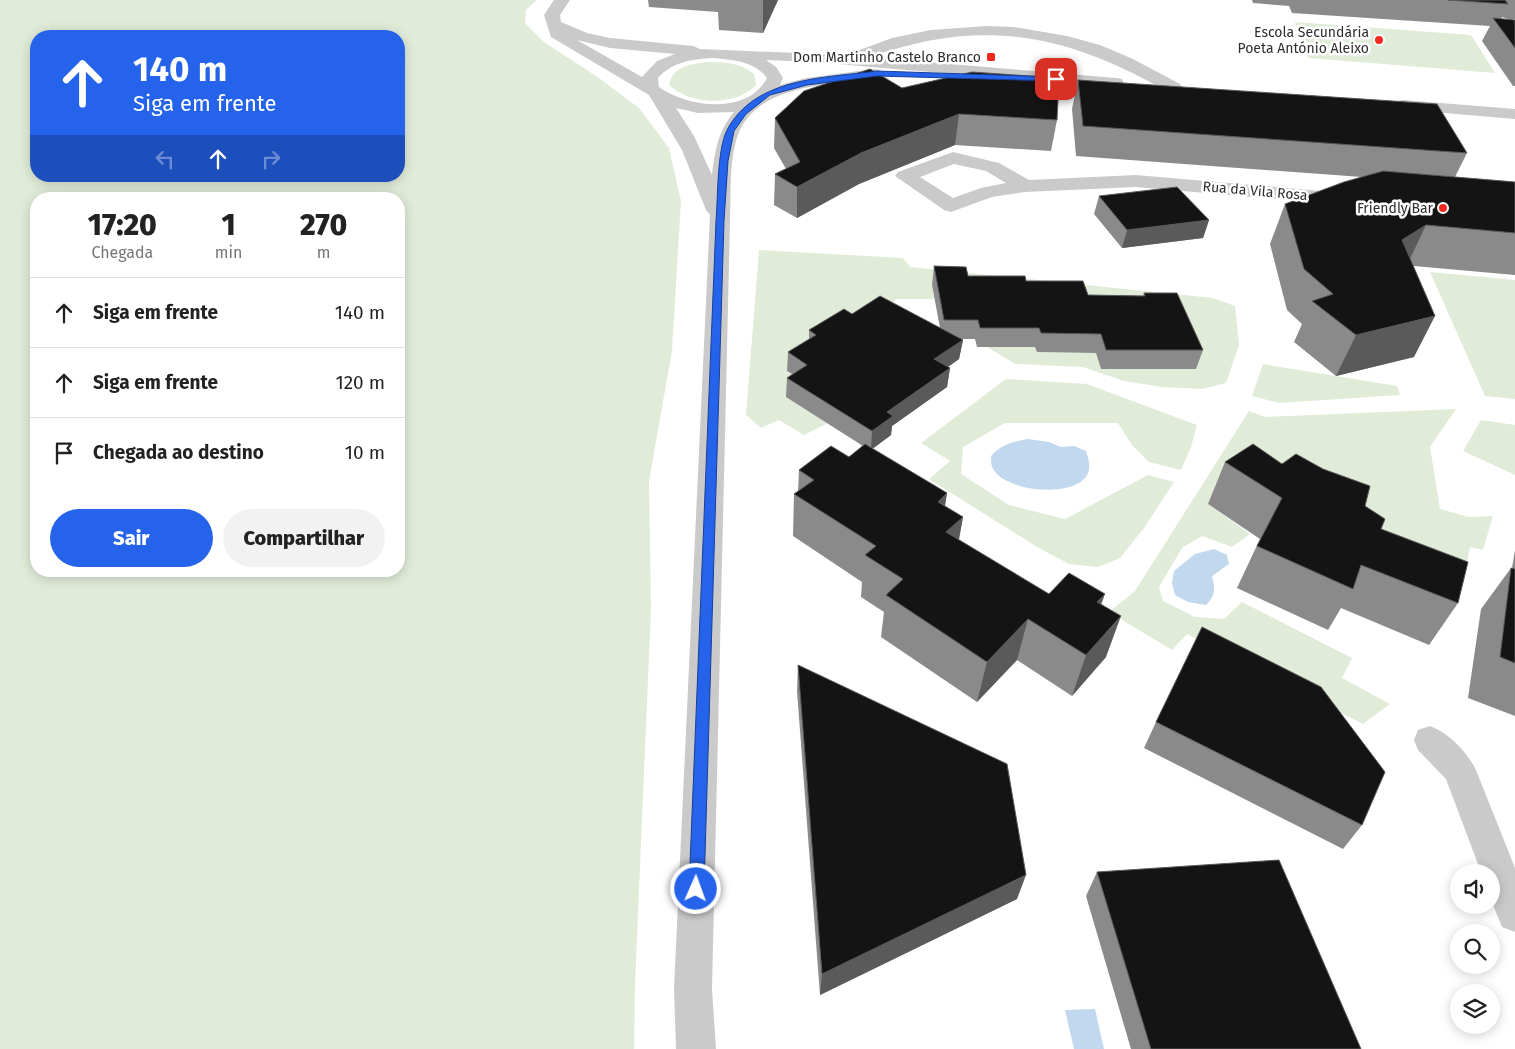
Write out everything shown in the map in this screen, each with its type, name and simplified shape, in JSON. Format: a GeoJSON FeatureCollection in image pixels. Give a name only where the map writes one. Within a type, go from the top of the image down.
{"type":"FeatureCollection","features":[{"type":"Feature","properties":{"kind":"street"},"geometry":{"type":"LineString","coordinates":[[562,0],[552,15],[557,34],[654,92],[680,105],[698,108],[730,107],[806,82],[877,74],[1016,76]]}},
{"type":"Feature","properties":{"kind":"street"},"geometry":{"type":"LineString","coordinates":[[554,24],[582,37],[610,43],[722,54],[841,60],[1016,76],[1194,89]]}},
{"type":"Feature","properties":{"kind":"street"},"geometry":{"type":"LineString","coordinates":[[841,60],[903,40],[952,31],[995,29],[1034,34],[1090,48],[1141,69],[1174,88]]}},
{"type":"Feature","properties":{"kind":"street"},"geometry":{"type":"LineString","coordinates":[[696,1049],[693,988],[720,221],[724,161],[730,131],[743,112],[773,87],[775,78],[770,70],[749,58],[722,54],[693,55],[663,64],[650,77],[654,92],[675,119],[693,150],[720,221]]}},
{"type":"Feature","properties":{"kind":"street"},"geometry":{"type":"LineString","coordinates":[[1390,104],[1512,114]]}},
{"type":"Feature","properties":{"kind":"street","name":"Rua da Vila Rosa"},"geometry":{"type":"LineString","coordinates":[[1025,186],[992,167],[953,158],[905,176],[951,206],[988,192],[1025,186],[1136,181],[1360,200]]}},
{"type":"Feature","properties":{"kind":"street"},"geometry":{"type":"LineString","coordinates":[[1430,740],[1459,770],[1515,914]]}},
{"type":"Feature","properties":{"kind":"green space"},"geometry":{"type":"Polygon","coordinates":[[[0,0],[537,0],[526,10],[525,23],[544,42],[599,78],[639,108],[669,148],[681,201],[672,351],[649,481],[651,608],[634,1049],[0,1049],[0,0]]]}},
{"type":"Feature","properties":{"kind":"green space"},"geometry":{"type":"Polygon","coordinates":[[[1295,22],[1471,35],[1495,73],[1308,58],[1295,22]]]}},
{"type":"Feature","properties":{"kind":"green space"},"geometry":{"type":"Polygon","coordinates":[[[706,62],[725,63],[743,67],[754,74],[756,85],[736,97],[712,101],[688,97],[669,85],[678,70],[706,62]]]}},
{"type":"Feature","properties":{"kind":"green space"},"geometry":{"type":"Polygon","coordinates":[[[759,250],[903,258],[910,267],[1213,298],[1235,306],[1239,345],[1226,383],[1202,389],[1162,387],[1124,381],[1083,367],[1015,364],[987,347],[1035,347],[1037,352],[1096,353],[1101,369],[1196,369],[932,286],[934,299],[896,299],[879,315],[788,372],[807,384],[828,423],[804,435],[779,420],[761,428],[746,415],[759,250]]]}},
{"type":"Feature","properties":{"kind":"green space"},"geometry":{"type":"Polygon","coordinates":[[[1430,272],[1515,280],[1515,399],[1485,396],[1430,272]]]}},
{"type":"Feature","properties":{"kind":"green space"},"geometry":{"type":"Polygon","coordinates":[[[1263,364],[1397,386],[1400,395],[1279,403],[1252,396],[1263,364]]]}},
{"type":"Feature","properties":{"kind":"green space"},"geometry":{"type":"Polygon","coordinates":[[[1006,379],[1087,384],[1197,425],[1191,447],[1181,470],[1149,462],[1132,445],[1118,423],[1005,423],[963,447],[961,474],[1009,505],[1065,519],[1148,475],[1174,482],[1144,528],[1120,558],[1098,567],[1069,564],[1037,547],[929,479],[950,461],[921,443],[1006,379]]]}},
{"type":"Feature","properties":{"kind":"green space"},"geometry":{"type":"Polygon","coordinates":[[[1456,409],[1430,447],[1440,509],[1469,517],[1493,516],[1483,550],[1470,547],[1464,579],[1208,504],[1250,534],[1232,547],[1202,536],[1182,548],[1159,587],[1163,601],[1195,617],[1224,619],[1242,602],[1352,658],[1342,678],[1390,704],[1363,724],[1187,634],[1172,650],[1109,612],[1135,591],[1249,411],[1265,417],[1456,409]]]}},
{"type":"Feature","properties":{"kind":"green space"},"geometry":{"type":"Polygon","coordinates":[[[1481,420],[1515,425],[1515,475],[1463,451],[1481,420]]]}},
{"type":"Feature","properties":{"kind":"water"},"geometry":{"type":"Polygon","coordinates":[[[1028,439],[1049,442],[1061,447],[1074,446],[1086,451],[1089,465],[1088,473],[1081,481],[1070,487],[1056,489],[1040,489],[1010,483],[999,476],[992,467],[991,456],[1004,446],[1028,439]]]}},
{"type":"Feature","properties":{"kind":"water"},"geometry":{"type":"Polygon","coordinates":[[[1214,549],[1227,555],[1229,564],[1212,576],[1214,591],[1212,598],[1206,605],[1188,602],[1175,595],[1172,583],[1174,571],[1195,554],[1214,549]]]}},
{"type":"Feature","properties":{"kind":"water"},"geometry":{"type":"Polygon","coordinates":[[[1095,1009],[1104,1049],[1074,1049],[1065,1010],[1095,1009]]]}},
{"type":"Feature","properties":{"kind":"building"},"geometry":{"type":"Polygon","coordinates":[[[1448,0],[1505,0],[1508,4],[1448,0]]]}},
{"type":"Feature","properties":{"kind":"building"},"geometry":{"type":"Polygon","coordinates":[[[1493,18],[1515,20],[1515,48],[1493,18]]]}},
{"type":"Feature","properties":{"kind":"building"},"geometry":{"type":"Polygon","coordinates":[[[870,69],[902,88],[972,72],[1059,78],[1057,120],[959,114],[861,153],[797,187],[775,174],[800,162],[775,118],[804,91],[870,69]]]}},
{"type":"Feature","properties":{"kind":"building"},"geometry":{"type":"Polygon","coordinates":[[[1078,80],[1437,104],[1467,153],[1083,126],[1078,80]]]}},
{"type":"Feature","properties":{"kind":"building"},"geometry":{"type":"Polygon","coordinates":[[[1383,171],[1515,182],[1515,233],[1426,225],[1402,240],[1435,316],[1356,335],[1312,301],[1333,294],[1304,269],[1285,204],[1344,182],[1383,171]]]}},
{"type":"Feature","properties":{"kind":"building"},"geometry":{"type":"Polygon","coordinates":[[[1177,187],[1209,220],[1127,230],[1099,196],[1177,187]]]}},
{"type":"Feature","properties":{"kind":"building"},"geometry":{"type":"Polygon","coordinates":[[[934,266],[966,267],[968,276],[1025,276],[1026,281],[1083,281],[1088,295],[1145,296],[1144,293],[1177,293],[1203,350],[1106,350],[1101,334],[1041,333],[1039,328],[980,328],[978,320],[944,320],[934,266]]]}},
{"type":"Feature","properties":{"kind":"building"},"geometry":{"type":"Polygon","coordinates":[[[880,296],[963,340],[934,359],[950,368],[887,412],[893,416],[872,431],[787,378],[807,365],[788,352],[816,335],[809,330],[844,309],[852,314],[880,296]]]}},
{"type":"Feature","properties":{"kind":"building"},"geometry":{"type":"Polygon","coordinates":[[[865,444],[947,493],[938,502],[963,517],[946,532],[1049,594],[1069,573],[1105,594],[1097,602],[1121,616],[1086,655],[1028,619],[987,662],[886,595],[903,579],[865,555],[876,546],[794,494],[814,480],[799,470],[831,446],[849,457],[865,444]]]}},
{"type":"Feature","properties":{"kind":"building"},"geometry":{"type":"Polygon","coordinates":[[[1253,444],[1282,464],[1296,454],[1323,469],[1370,486],[1365,506],[1385,519],[1381,529],[1468,562],[1458,603],[1361,565],[1353,589],[1257,546],[1282,498],[1225,462],[1253,444]]]}},
{"type":"Feature","properties":{"kind":"building"},"geometry":{"type":"Polygon","coordinates":[[[1511,568],[1515,569],[1515,663],[1500,657],[1511,568]]]}},
{"type":"Feature","properties":{"kind":"building"},"geometry":{"type":"Polygon","coordinates":[[[1202,627],[1321,687],[1385,772],[1362,825],[1156,722],[1202,627]]]}},
{"type":"Feature","properties":{"kind":"building"},"geometry":{"type":"Polygon","coordinates":[[[798,665],[1007,764],[1026,875],[822,974],[798,665]]]}},
{"type":"Feature","properties":{"kind":"building"},"geometry":{"type":"Polygon","coordinates":[[[1279,860],[1361,1049],[1151,1049],[1097,872],[1279,860]]]}},
{"type":"Feature","properties":{"kind":"place","name":"Escola Secundária Poeta António Aleixo"},"geometry":{"type":"Point","coordinates":[1379,40]}},
{"type":"Feature","properties":{"kind":"place","name":"Dom Martinho Castelo Branco"},"geometry":{"type":"Point","coordinates":[991,57]}},
{"type":"Feature","properties":{"kind":"place","name":"Friendly Bar"},"geometry":{"type":"Point","coordinates":[1443,208]}},
{"type":"Feature","properties":{"kind":"route"},"geometry":{"type":"LineString","coordinates":[[696,889],[720,221],[724,161],[730,131],[743,112],[756,101],[767,94],[806,82],[877,74],[1016,76],[1056,79]]}}]}
